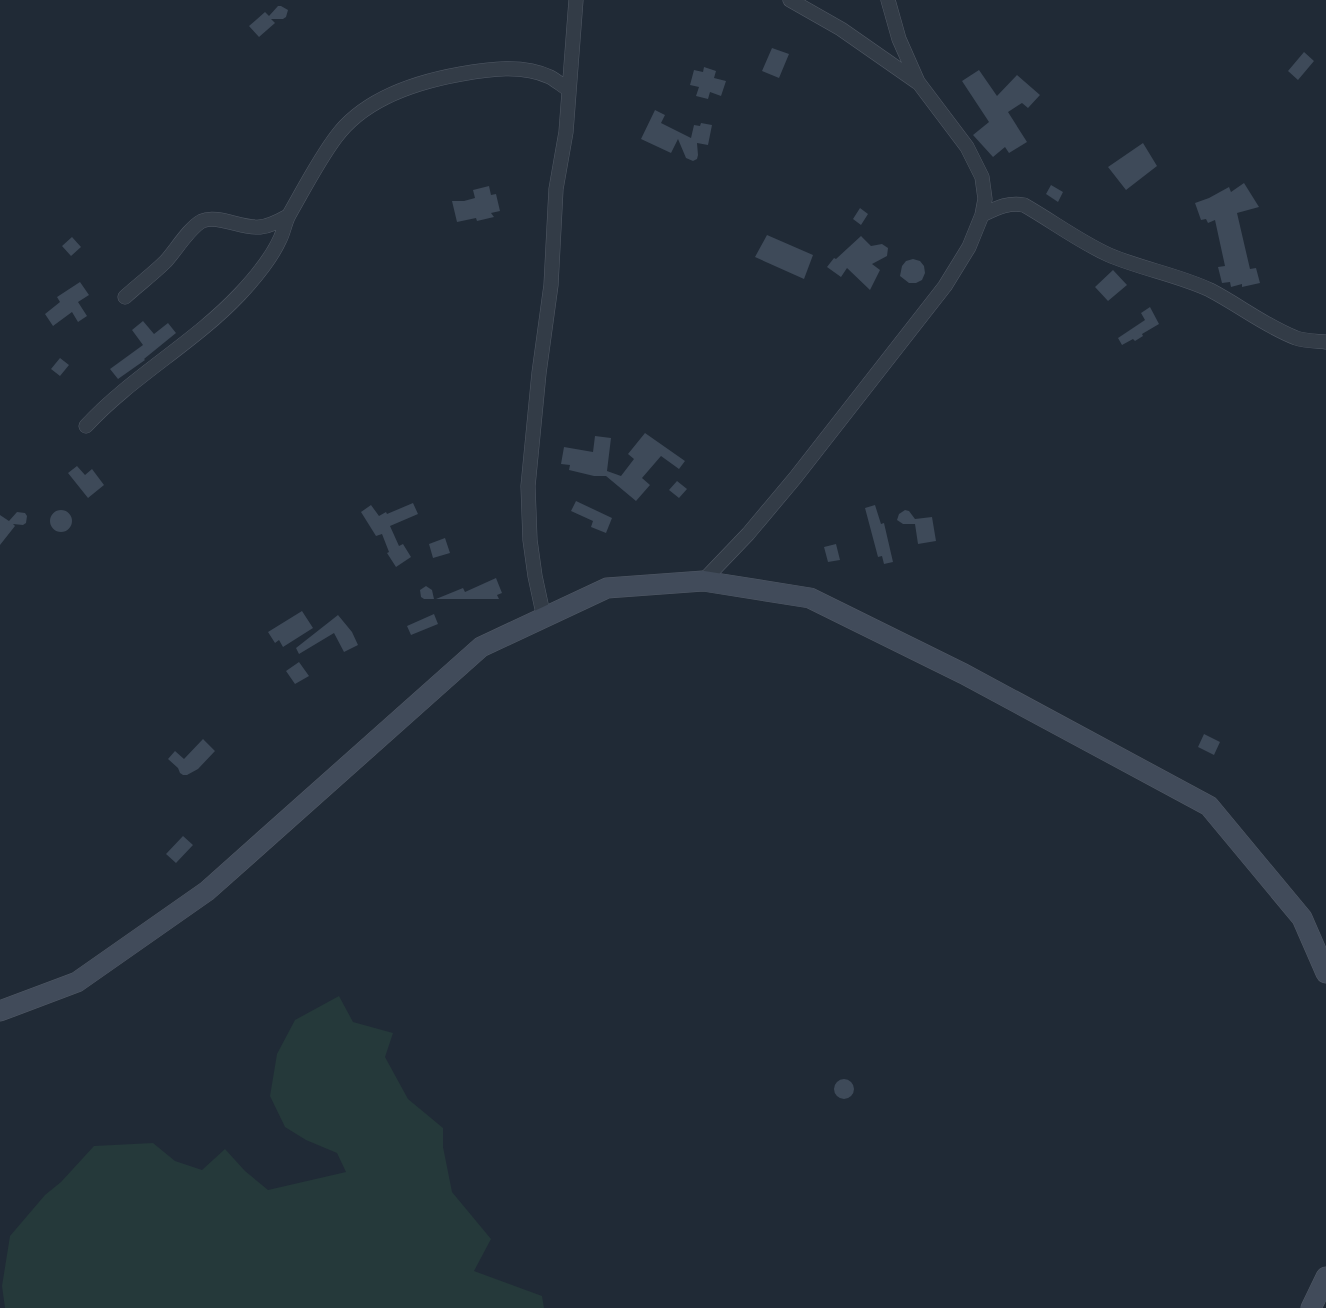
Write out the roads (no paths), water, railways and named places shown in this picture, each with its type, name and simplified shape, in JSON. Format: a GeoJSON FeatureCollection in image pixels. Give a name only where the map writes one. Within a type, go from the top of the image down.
{"type":"FeatureCollection","features":[{"type":"Feature","properties":{"kind":"main road"},"geometry":{"type":"LineString","coordinates":[[0,1011],[77,982],[207,891],[481,647],[607,588],[703,581],[810,598],[964,674],[1209,806],[1302,918],[1326,973]]}},
{"type":"Feature","properties":{"kind":"main road"},"geometry":{"type":"LineString","coordinates":[[1311,1308],[1326,1277]]}},
{"type":"Feature","properties":{"kind":"street"},"geometry":{"type":"LineString","coordinates":[[544,618],[530,540],[528,486],[539,373],[551,285],[556,189],[566,132],[576,0]]}},
{"type":"Feature","properties":{"kind":"street"},"geometry":{"type":"LineString","coordinates":[[790,0],[841,29],[918,82]]}},
{"type":"Feature","properties":{"kind":"street"},"geometry":{"type":"LineString","coordinates":[[703,581],[748,534],[795,478],[945,286],[969,248],[982,215],[985,200],[982,177],[967,147],[918,82],[899,39],[888,0]]}},
{"type":"Feature","properties":{"kind":"street"},"geometry":{"type":"LineString","coordinates":[[86,426],[105,407],[216,317],[240,295],[270,257],[280,239],[288,216],[336,137],[352,119],[384,98],[417,85],[481,70],[511,69],[533,72],[550,77],[569,90]]}},
{"type":"Feature","properties":{"kind":"street"},"geometry":{"type":"LineString","coordinates":[[982,215],[1006,204],[1024,205],[1108,255],[1200,286],[1231,301],[1270,326],[1298,338],[1326,342]]}},
{"type":"Feature","properties":{"kind":"street"},"geometry":{"type":"LineString","coordinates":[[125,297],[165,262],[194,228],[203,221],[222,220],[242,226],[260,227],[275,223],[288,216]]}}]}
